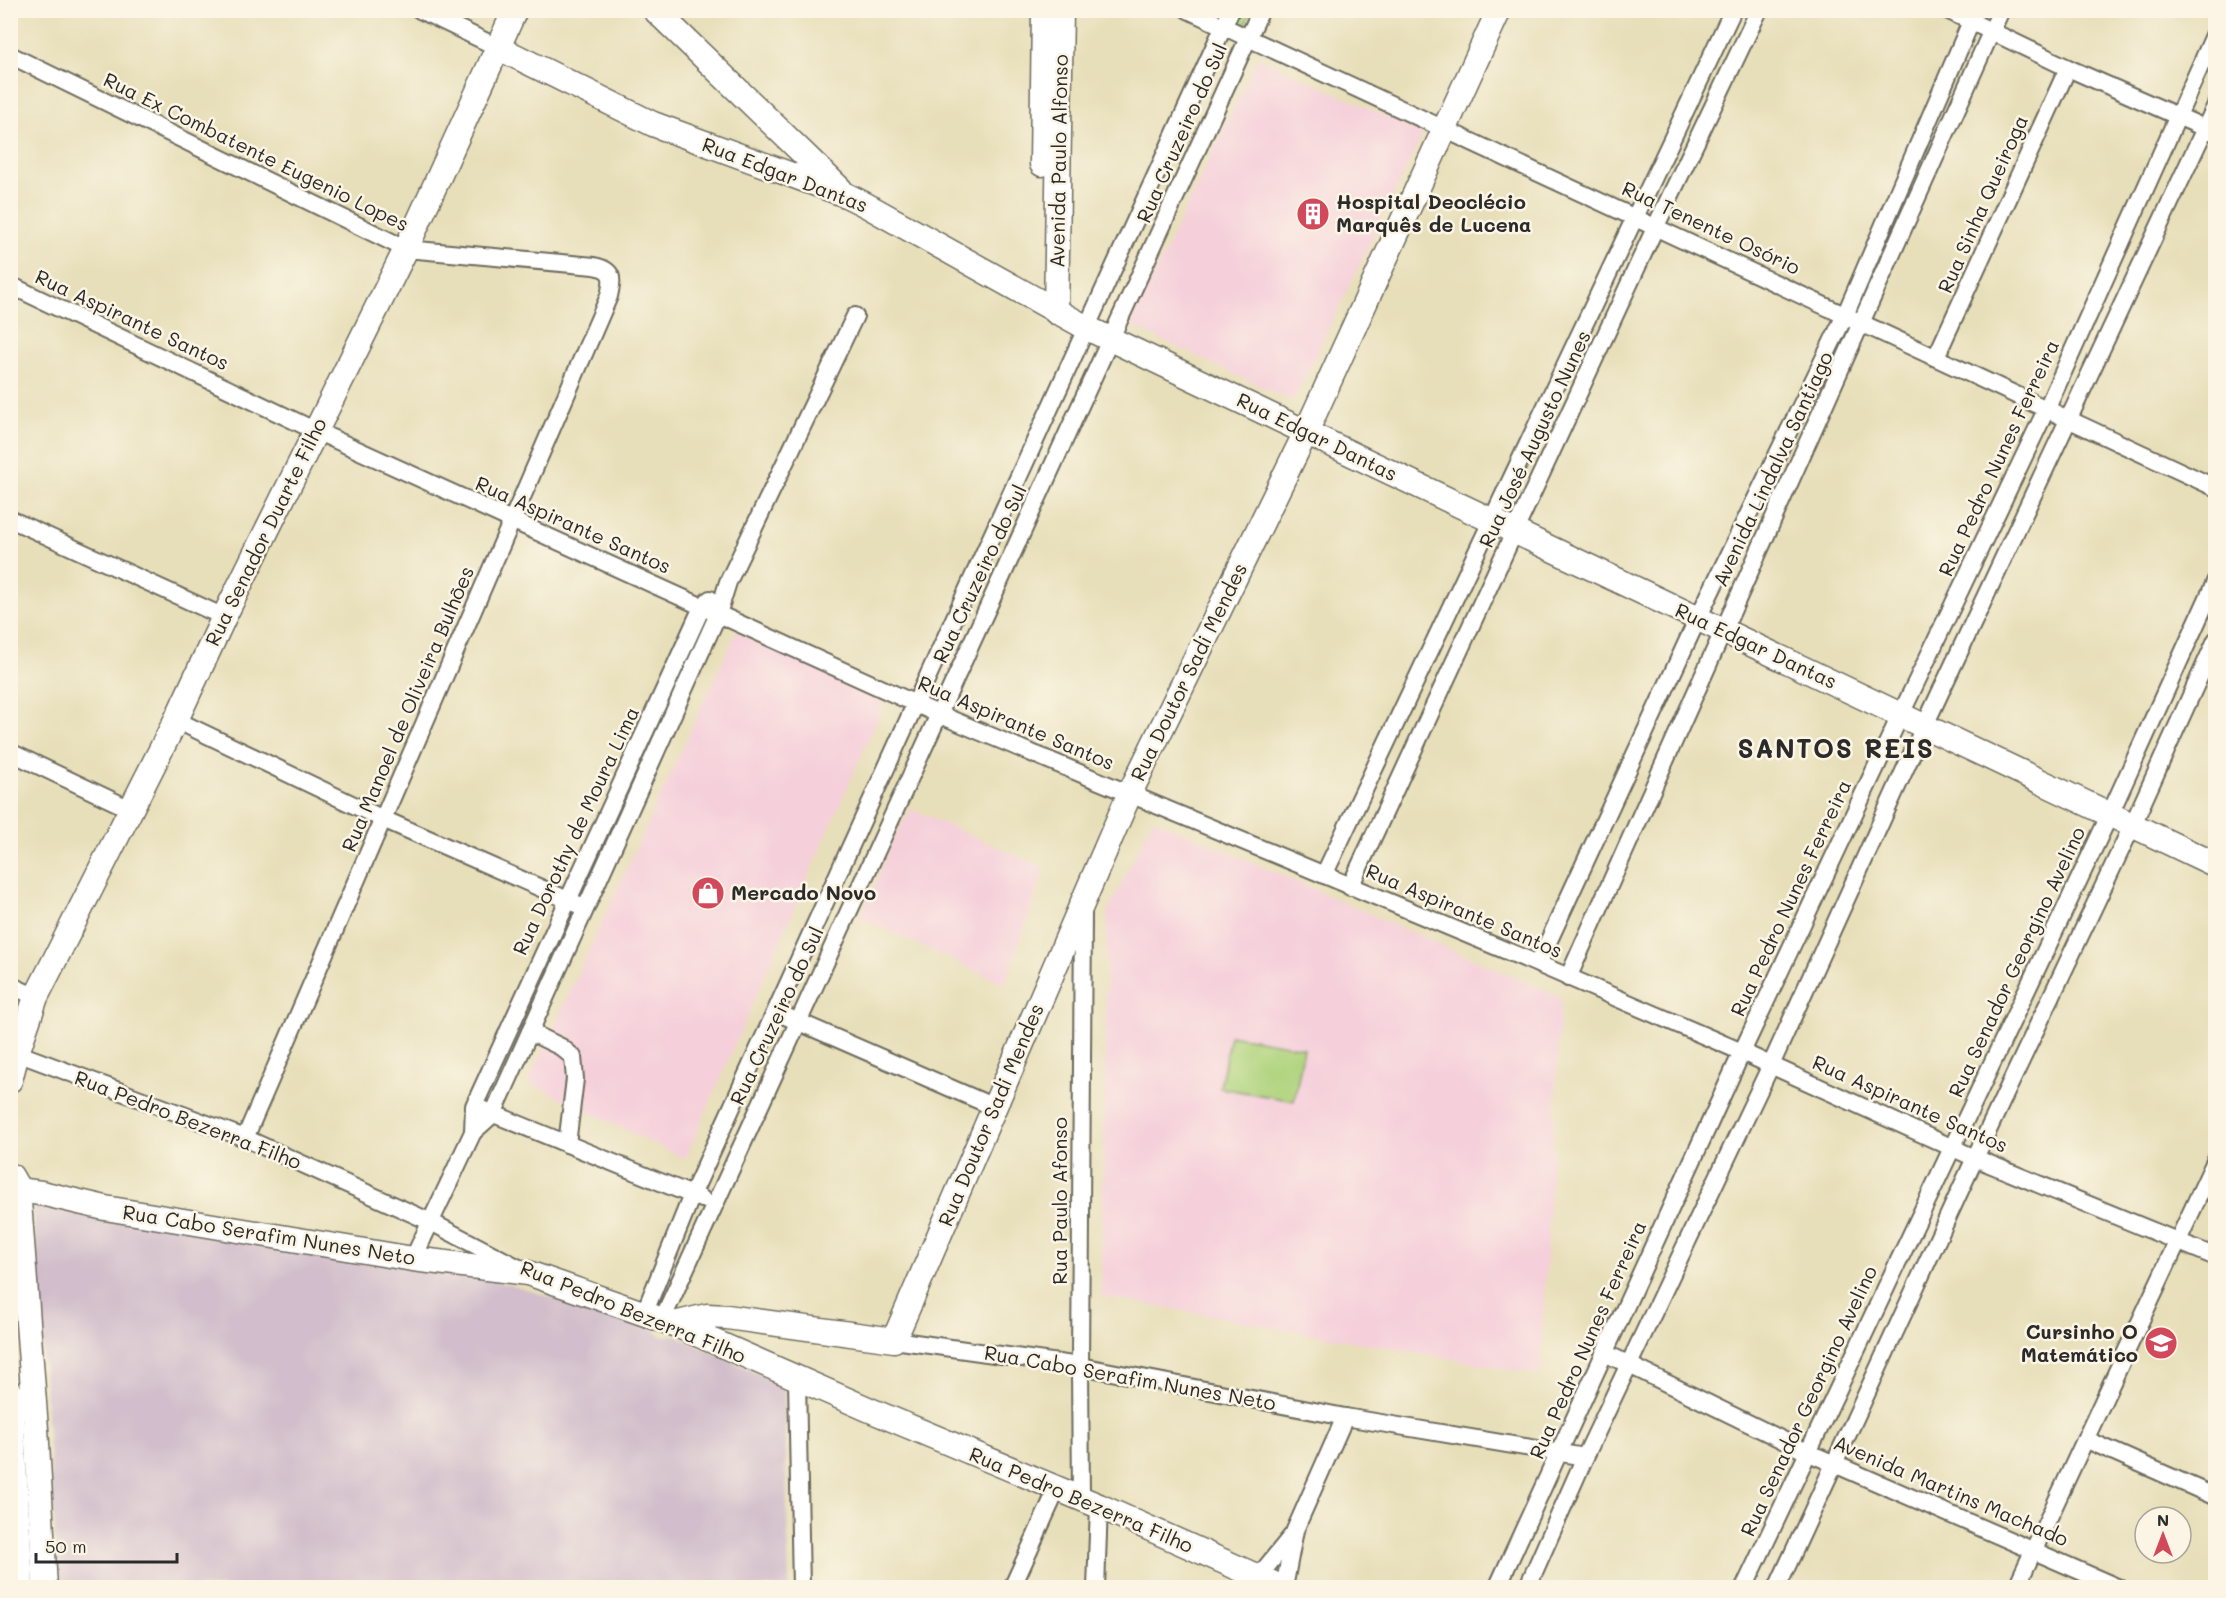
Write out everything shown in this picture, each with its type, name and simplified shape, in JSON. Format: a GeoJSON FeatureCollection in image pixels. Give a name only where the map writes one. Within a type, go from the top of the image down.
{"type":"FeatureCollection","features":[{"type":"Feature","properties":{"kind":"main road","name":"Rua Senador Duarte Filho"},"geometry":{"type":"LineString","coordinates":[[10,1080],[16,1053],[36,997],[176,720],[224,616],[406,249],[515,10]]}},
{"type":"Feature","properties":{"kind":"main road"},"geometry":{"type":"LineString","coordinates":[[656,10],[846,195]]}},
{"type":"Feature","properties":{"kind":"main road","name":"Avenida Paulo Alfonso"},"geometry":{"type":"LineString","coordinates":[[1044,10],[1048,307]]}},
{"type":"Feature","properties":{"kind":"main road","name":"Avenida Paulo Alfonso"},"geometry":{"type":"LineString","coordinates":[[1048,307],[1061,10]]}},
{"type":"Feature","properties":{"kind":"main road","name":"Rua Doutor Sadi Mendes"},"geometry":{"type":"LineString","coordinates":[[894,1340],[1129,795],[1306,432],[1499,10]]}},
{"type":"Feature","properties":{"kind":"main road","name":"Rua Edgar Dantas"},"geometry":{"type":"LineString","coordinates":[[499,48],[653,124],[846,195],[1087,328],[2216,865]]}},
{"type":"Feature","properties":{"kind":"main road"},"geometry":{"type":"LineString","coordinates":[[13,1184],[38,1443],[45,1587]]}},
{"type":"Feature","properties":{"kind":"main road","name":"Rua Cabo Serafim Nunes Neto"},"geometry":{"type":"LineString","coordinates":[[13,1184],[105,1208],[413,1258],[528,1273]]}},
{"type":"Feature","properties":{"kind":"main road","name":"Rua Pedro Bezerra Filho"},"geometry":{"type":"LineString","coordinates":[[528,1273],[660,1319],[1090,1502],[1256,1582],[1284,1587]]}},
{"type":"Feature","properties":{"kind":"main road","name":"Rua Cabo Serafim Nunes Neto"},"geometry":{"type":"LineString","coordinates":[[660,1319],[727,1317],[894,1340]]}},
{"type":"Feature","properties":{"kind":"main road"},"geometry":{"type":"LineString","coordinates":[[10,1392],[21,1587]]}},
{"type":"Feature","properties":{"kind":"main road"},"geometry":{"type":"LineString","coordinates":[[18,1527],[42,1526]]}},
{"type":"Feature","properties":{"kind":"street","name":"Rua Edgar Dantas"},"geometry":{"type":"LineString","coordinates":[[420,10],[499,48]]}},
{"type":"Feature","properties":{"kind":"street","name":"Rua Tenente Osório"},"geometry":{"type":"LineString","coordinates":[[1188,10],[1443,130],[1845,313],[2216,488]]}},
{"type":"Feature","properties":{"kind":"street","name":"Rua Cruzeiro do Sul"},"geometry":{"type":"LineString","coordinates":[[660,1319],[693,1195],[1231,10]]}},
{"type":"Feature","properties":{"kind":"street","name":"Rua Cruzeiro do Sul"},"geometry":{"type":"LineString","coordinates":[[660,1319],[799,1023],[1261,10]]}},
{"type":"Feature","properties":{"kind":"street","name":"Rua José Augusto Nunes"},"geometry":{"type":"LineString","coordinates":[[1324,875],[1732,10]]}},
{"type":"Feature","properties":{"kind":"street","name":"Rua José Augusto Nunes"},"geometry":{"type":"LineString","coordinates":[[1350,886],[1656,226],[1759,10]]}},
{"type":"Feature","properties":{"kind":"street"},"geometry":{"type":"LineString","coordinates":[[1947,10],[1973,16],[1990,32],[2210,131]]}},
{"type":"Feature","properties":{"kind":"street","name":"Avenida Lindalva Santiago"},"geometry":{"type":"LineString","coordinates":[[1568,978],[2001,10]]}},
{"type":"Feature","properties":{"kind":"street","name":"Avenida Lindalva Santiago"},"geometry":{"type":"LineString","coordinates":[[1538,964],[1698,618],[1845,313],[1973,16]]}},
{"type":"Feature","properties":{"kind":"street","name":"Rua Pedro Nunes Ferreira"},"geometry":{"type":"LineString","coordinates":[[1497,1587],[1743,1052],[2047,408],[2216,31]]}},
{"type":"Feature","properties":{"kind":"street","name":"Rua Ex Combatente Eugenio Lopes"},"geometry":{"type":"LineString","coordinates":[[10,55],[406,249],[605,268],[610,274],[612,283],[609,296]]}},
{"type":"Feature","properties":{"kind":"street","name":"Rua Sinha Queiroga"},"geometry":{"type":"LineString","coordinates":[[1936,357],[2068,68]]}},
{"type":"Feature","properties":{"kind":"street"},"geometry":{"type":"LineString","coordinates":[[1527,1587],[1585,1457],[1771,1065],[1924,725],[2210,131],[2216,105]]}},
{"type":"Feature","properties":{"kind":"street","name":"Rua Aspirante Santos"},"geometry":{"type":"LineString","coordinates":[[10,285],[316,431],[938,714],[1538,964],[1743,1052],[1975,1158],[2216,1257]]}},
{"type":"Feature","properties":{"kind":"street","name":"Rua Manoel de Oliveira Bulhões"},"geometry":{"type":"LineString","coordinates":[[245,1138],[609,296]]}},
{"type":"Feature","properties":{"kind":"street","name":"Rua Dorothy de Moura Lima"},"geometry":{"type":"LineString","coordinates":[[413,1258],[473,1132],[493,1114],[718,614],[728,582],[855,316]]}},
{"type":"Feature","properties":{"kind":"street"},"geometry":{"type":"LineString","coordinates":[[1023,471],[1046,481]]}},
{"type":"Feature","properties":{"kind":"street"},"geometry":{"type":"LineString","coordinates":[[10,519],[224,616]]}},
{"type":"Feature","properties":{"kind":"street","name":"Rua Senador Georgino Avelino"},"geometry":{"type":"LineString","coordinates":[[1744,1587],[2110,814],[2216,580]]}},
{"type":"Feature","properties":{"kind":"street","name":"Rua Dorothy de Moura Lima"},"geometry":{"type":"LineString","coordinates":[[473,1132],[474,1106],[702,607],[728,582]]}},
{"type":"Feature","properties":{"kind":"street"},"geometry":{"type":"LineString","coordinates":[[951,630],[973,640]]}},
{"type":"Feature","properties":{"kind":"street"},"geometry":{"type":"LineString","coordinates":[[1777,1587],[1836,1464],[1975,1158],[2133,824],[2216,640]]}},
{"type":"Feature","properties":{"kind":"street"},"geometry":{"type":"LineString","coordinates":[[176,720],[383,819],[586,908]]}},
{"type":"Feature","properties":{"kind":"street"},"geometry":{"type":"LineString","coordinates":[[10,752],[130,809]]}},
{"type":"Feature","properties":{"kind":"street","name":"Rua Paulo Afonso"},"geometry":{"type":"LineString","coordinates":[[1083,903],[1080,1366],[1090,1502]]}},
{"type":"Feature","properties":{"kind":"street"},"geometry":{"type":"LineString","coordinates":[[10,985],[36,997]]}},
{"type":"Feature","properties":{"kind":"street"},"geometry":{"type":"LineString","coordinates":[[776,1012],[994,1107]]}},
{"type":"Feature","properties":{"kind":"street"},"geometry":{"type":"LineString","coordinates":[[530,1032],[561,1047],[573,1058],[575,1079],[567,1144]]}},
{"type":"Feature","properties":{"kind":"street","name":"Rua Pedro Bezerra Filho"},"geometry":{"type":"LineString","coordinates":[[16,1053],[245,1138],[430,1222],[528,1273]]}},
{"type":"Feature","properties":{"kind":"street"},"geometry":{"type":"LineString","coordinates":[[474,1106],[714,1204]]}},
{"type":"Feature","properties":{"kind":"street"},"geometry":{"type":"LineString","coordinates":[[2016,1587],[2216,1159]]}},
{"type":"Feature","properties":{"kind":"street","name":"Rua Cabo Serafim Nunes Neto"},"geometry":{"type":"LineString","coordinates":[[894,1340],[1080,1366],[1345,1417],[1585,1457]]}},
{"type":"Feature","properties":{"kind":"street","name":"Avenida Martins Machado"},"geometry":{"type":"LineString","coordinates":[[1605,1353],[1808,1452],[2119,1587]]}},
{"type":"Feature","properties":{"kind":"street"},"geometry":{"type":"LineString","coordinates":[[797,1379],[801,1587]]}},
{"type":"Feature","properties":{"kind":"street"},"geometry":{"type":"LineString","coordinates":[[1284,1587],[1295,1530],[1345,1417]]}},
{"type":"Feature","properties":{"kind":"street"},"geometry":{"type":"LineString","coordinates":[[2085,1439],[2216,1497]]}},
{"type":"Feature","properties":{"kind":"street"},"geometry":{"type":"LineString","coordinates":[[12,1444],[38,1443]]}},
{"type":"Feature","properties":{"kind":"street"},"geometry":{"type":"LineString","coordinates":[[1012,1587],[1057,1489]]}},
{"type":"Feature","properties":{"kind":"street"},"geometry":{"type":"LineString","coordinates":[[1090,1502],[1096,1587]]}},
{"type":"Feature","properties":{"kind":"street"},"geometry":{"type":"LineString","coordinates":[[1256,1582],[1295,1530]]}},
{"type":"Feature","properties":{"kind":"shaded area","name":"Hospital Deoclécio Marquês de Lucena"},"geometry":{"type":"Polygon","coordinates":[[[1258,57],[1423,134],[1294,400],[1130,325],[1258,57]]]}},
{"type":"Feature","properties":{"kind":"shaded area","name":"Mercado Novo"},"geometry":{"type":"Polygon","coordinates":[[[736,632],[841,673],[884,703],[685,1159],[528,1082],[736,632]]]}},
{"type":"Feature","properties":{"kind":"shaded area"},"geometry":{"type":"Polygon","coordinates":[[[911,809],[1045,868],[1005,984],[860,918],[895,836],[911,809]]]}},
{"type":"Feature","properties":{"kind":"shaded area"},"geometry":{"type":"Polygon","coordinates":[[[1153,819],[1561,998],[1540,1375],[1101,1296],[1107,913],[1153,819]]]}},
{"type":"Feature","properties":{"kind":"shaded area"},"geometry":{"type":"Polygon","coordinates":[[[33,1201],[463,1271],[651,1327],[662,1337],[676,1335],[784,1386],[789,1587],[58,1587],[33,1201]]]}},
{"type":"Feature","properties":{"kind":"green space"},"geometry":{"type":"Polygon","coordinates":[[[1240,11],[1252,11],[1245,25],[1235,23],[1240,11]]]}},
{"type":"Feature","properties":{"kind":"green space"},"geometry":{"type":"Polygon","coordinates":[[[1230,1035],[1304,1048],[1294,1101],[1220,1088],[1230,1035]]]}},
{"type":"Feature","properties":{"kind":"place","name":"Hospital Deoclécio Marquês de Lucena"},"geometry":{"type":"Point","coordinates":[1313,214]}},
{"type":"Feature","properties":{"kind":"place","name":"Mercado Novo"},"geometry":{"type":"Point","coordinates":[708,893]}},
{"type":"Feature","properties":{"kind":"place","name":"Cursinho O Matemático"},"geometry":{"type":"Point","coordinates":[2161,1343]}},
{"type":"Feature","properties":{"kind":"district","name":"SANTOS REIS"},"geometry":{"type":"Point","coordinates":[1836,749]}}]}
